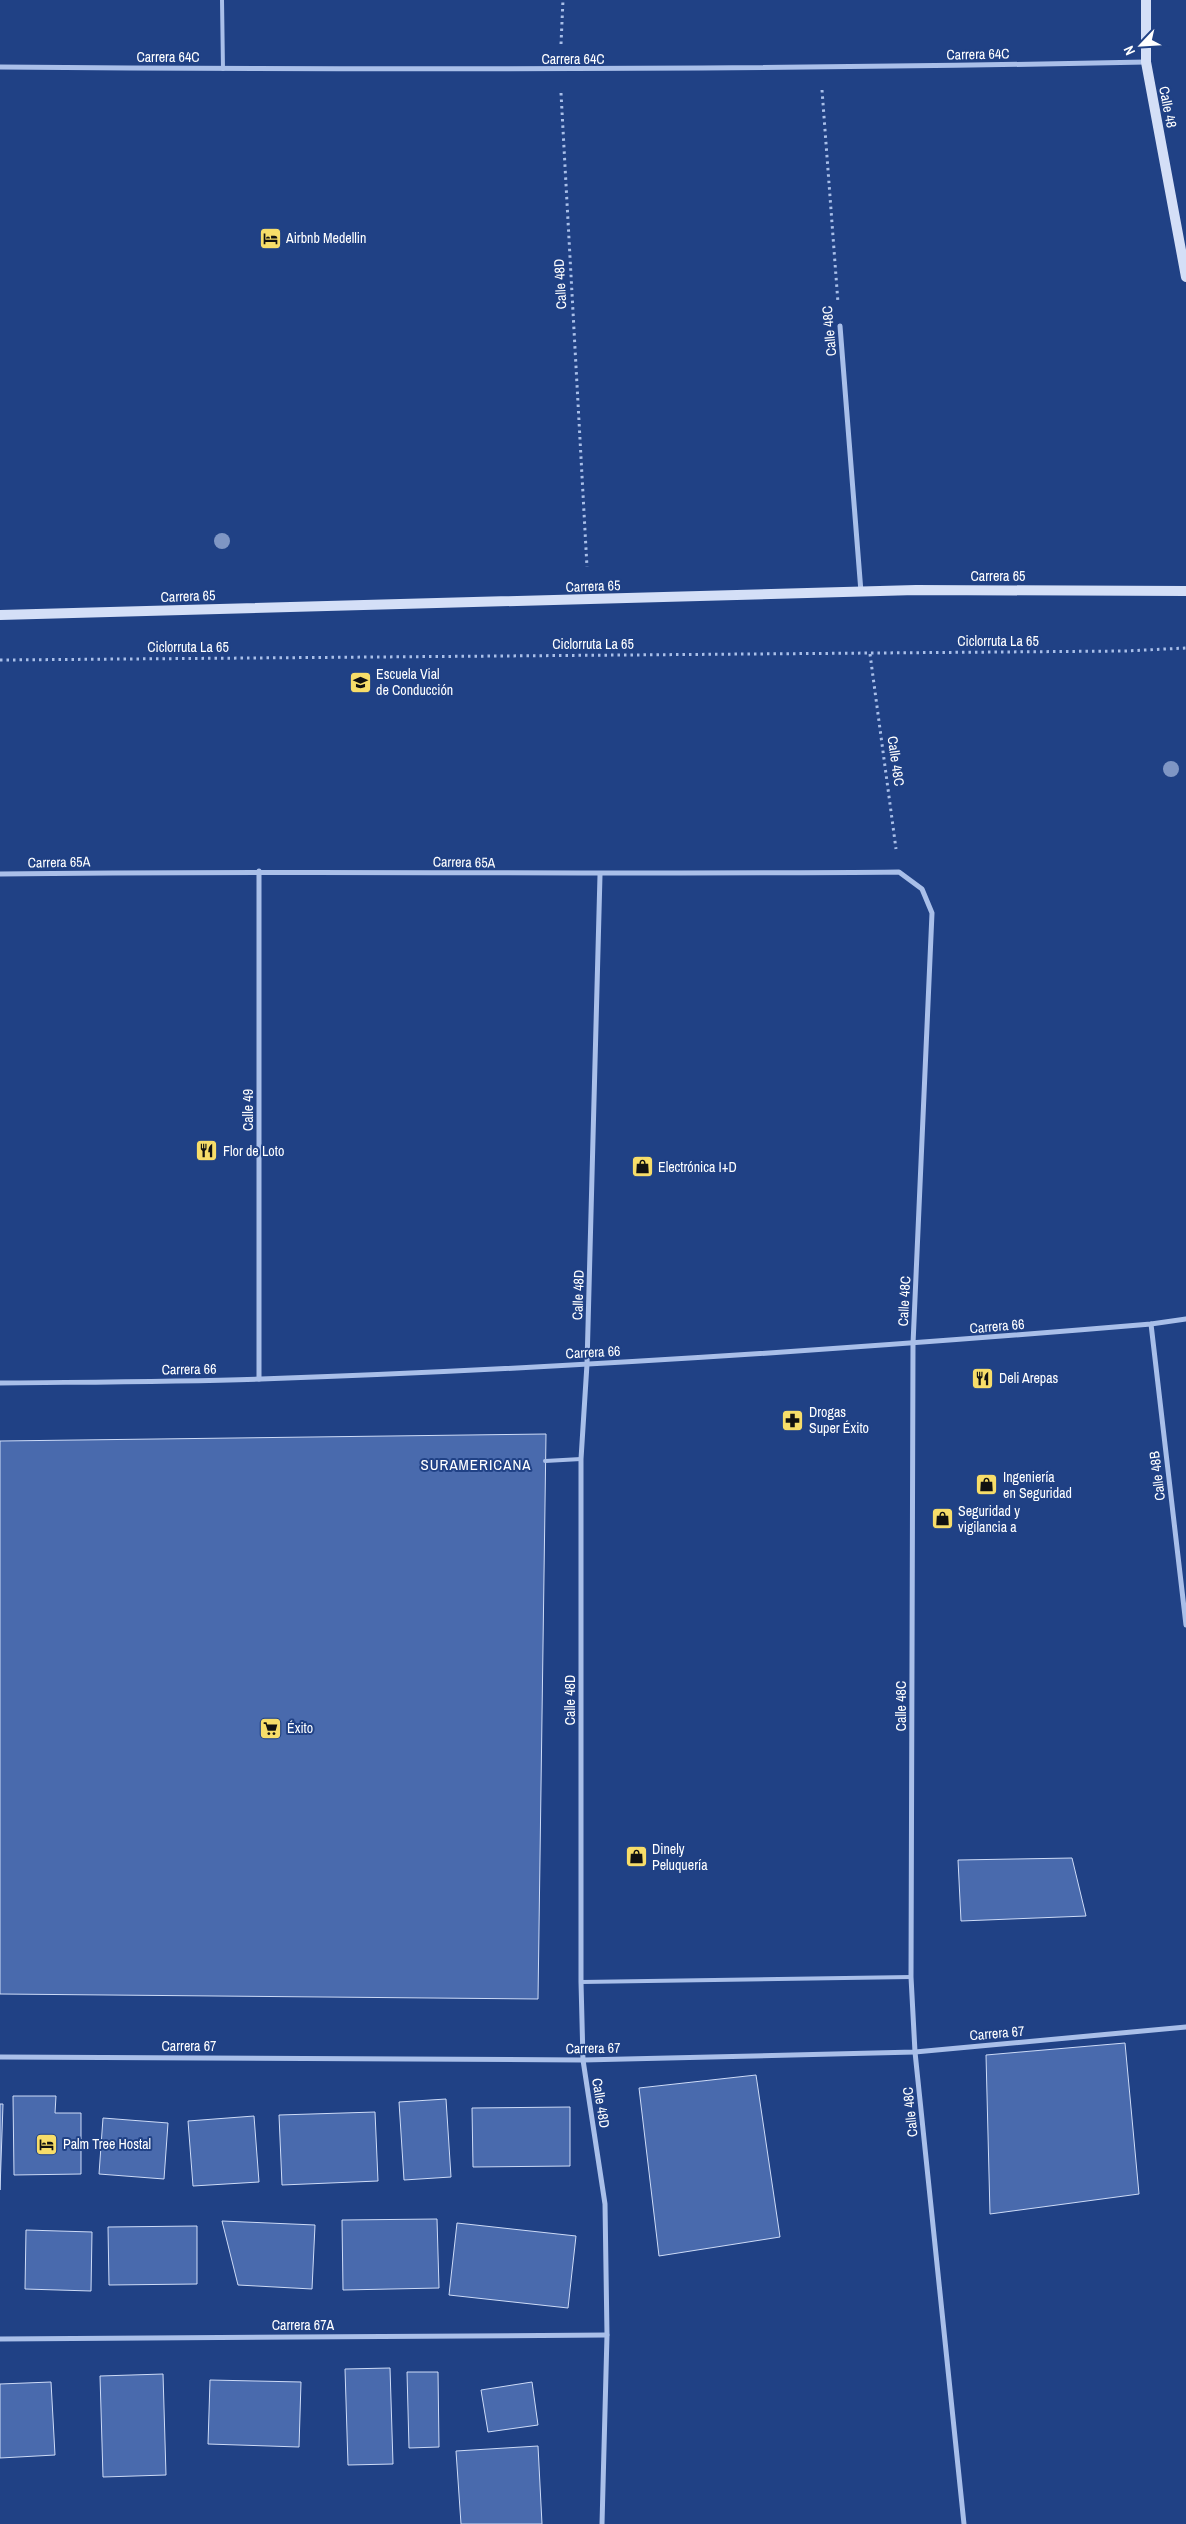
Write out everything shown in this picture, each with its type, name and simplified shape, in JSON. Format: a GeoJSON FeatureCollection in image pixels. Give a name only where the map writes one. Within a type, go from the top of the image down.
{"type":"FeatureCollection","features":[{"type":"Feature","properties":{"kind":"main road","name":"Calle 48"},"geometry":{"type":"LineString","coordinates":[[1146,0],[1146,62],[1186,277]]}},
{"type":"Feature","properties":{"kind":"main road","name":"Carrera 65"},"geometry":{"type":"LineString","coordinates":[[0,615],[916,590],[1186,591]]}},
{"type":"Feature","properties":{"kind":"street","name":"Carrera 64C"},"geometry":{"type":"LineString","coordinates":[[0,67],[560,70],[820,68],[1146,62]]}},
{"type":"Feature","properties":{"kind":"street","name":"Calle 48C"},"geometry":{"type":"LineString","coordinates":[[840,326],[861,592]]}},
{"type":"Feature","properties":{"kind":"street","name":"Carrera 65A"},"geometry":{"type":"LineString","coordinates":[[0,874],[259,871],[600,875],[899,872]]}},
{"type":"Feature","properties":{"kind":"street","name":"Calle 49"},"geometry":{"type":"LineString","coordinates":[[259,871],[260,1379]]}},
{"type":"Feature","properties":{"kind":"street","name":"Calle 48C"},"geometry":{"type":"LineString","coordinates":[[899,872],[922,889],[932,913],[913,1344],[911,1977],[915,2052],[964,2524]]}},
{"type":"Feature","properties":{"kind":"street","name":"Calle 48D"},"geometry":{"type":"LineString","coordinates":[[600,875],[587,1364],[581,1459],[581,1982],[583,2060],[605,2204],[607,2335],[602,2524]]}},
{"type":"Feature","properties":{"kind":"street","name":"Carrera 66"},"geometry":{"type":"LineString","coordinates":[[0,1383],[260,1379],[587,1364],[913,1344],[1151,1324],[1186,1319]]}},
{"type":"Feature","properties":{"kind":"street","name":"Calle 48B"},"geometry":{"type":"LineString","coordinates":[[1151,1324],[1186,1625]]}},
{"type":"Feature","properties":{"kind":"street","name":"Carrera 67"},"geometry":{"type":"LineString","coordinates":[[0,2057],[583,2060],[915,2052],[1186,2027]]}},
{"type":"Feature","properties":{"kind":"street","name":"Carrera 67A"},"geometry":{"type":"LineString","coordinates":[[0,2339],[607,2335]]}},
{"type":"Feature","properties":{"kind":"lane"},"geometry":{"type":"LineString","coordinates":[[222,0],[223,68]]}},
{"type":"Feature","properties":{"kind":"lane"},"geometry":{"type":"LineString","coordinates":[[545,1461],[581,1459]]}},
{"type":"Feature","properties":{"kind":"lane"},"geometry":{"type":"LineString","coordinates":[[581,1982],[911,1977]]}},
{"type":"Feature","properties":{"kind":"path","name":"Calle 48D"},"geometry":{"type":"LineString","coordinates":[[563,0],[560,70],[587,568]]}},
{"type":"Feature","properties":{"kind":"path","name":"Calle 48C"},"geometry":{"type":"LineString","coordinates":[[820,68],[840,326]]}},
{"type":"Feature","properties":{"kind":"path","name":"Ciclorruta La 65"},"geometry":{"type":"LineString","coordinates":[[0,660],[870,654],[1125,651],[1186,648]]}},
{"type":"Feature","properties":{"kind":"path","name":"Calle 48C"},"geometry":{"type":"LineString","coordinates":[[870,654],[899,872]]}},
{"type":"Feature","properties":{"kind":"building","name":"Éxito"},"geometry":{"type":"Polygon","coordinates":[[[546,1434],[538,1999],[0,1994],[0,1441],[546,1434]]]}},
{"type":"Feature","properties":{"kind":"building"},"geometry":{"type":"Polygon","coordinates":[[[1072,1858],[1086,1916],[961,1921],[958,1860],[1072,1858]]]}},
{"type":"Feature","properties":{"kind":"building"},"geometry":{"type":"Polygon","coordinates":[[[1125,2043],[1139,2194],[990,2214],[986,2055],[1125,2043]]]}},
{"type":"Feature","properties":{"kind":"building"},"geometry":{"type":"Polygon","coordinates":[[[756,2075],[780,2237],[659,2256],[639,2088],[756,2075]]]}},
{"type":"Feature","properties":{"kind":"building","name":"Palm Tree Hostal"},"geometry":{"type":"Polygon","coordinates":[[[13,2096],[56,2096],[55,2113],[81,2113],[81,2174],[14,2175],[13,2096]]]}},
{"type":"Feature","properties":{"kind":"building"},"geometry":{"type":"Polygon","coordinates":[[[446,2099],[451,2177],[404,2180],[399,2102],[446,2099]]]}},
{"type":"Feature","properties":{"kind":"building"},"geometry":{"type":"Polygon","coordinates":[[[0,2104],[3,2104],[0,2190],[0,2104]]]}},
{"type":"Feature","properties":{"kind":"building"},"geometry":{"type":"Polygon","coordinates":[[[570,2107],[570,2166],[473,2167],[472,2108],[570,2107]]]}},
{"type":"Feature","properties":{"kind":"building"},"geometry":{"type":"Polygon","coordinates":[[[375,2112],[378,2181],[282,2185],[279,2115],[375,2112]]]}},
{"type":"Feature","properties":{"kind":"building"},"geometry":{"type":"Polygon","coordinates":[[[254,2116],[259,2182],[193,2186],[188,2121],[254,2116]]]}},
{"type":"Feature","properties":{"kind":"building"},"geometry":{"type":"Polygon","coordinates":[[[103,2118],[168,2123],[164,2179],[99,2174],[103,2118]]]}},
{"type":"Feature","properties":{"kind":"building"},"geometry":{"type":"Polygon","coordinates":[[[437,2219],[439,2288],[343,2290],[342,2220],[437,2219]]]}},
{"type":"Feature","properties":{"kind":"building"},"geometry":{"type":"Polygon","coordinates":[[[222,2221],[315,2225],[312,2289],[238,2285],[222,2221]]]}},
{"type":"Feature","properties":{"kind":"building"},"geometry":{"type":"Polygon","coordinates":[[[457,2223],[576,2236],[568,2308],[449,2295],[457,2223]]]}},
{"type":"Feature","properties":{"kind":"building"},"geometry":{"type":"Polygon","coordinates":[[[197,2226],[197,2284],[109,2285],[108,2227],[197,2226]]]}},
{"type":"Feature","properties":{"kind":"building"},"geometry":{"type":"Polygon","coordinates":[[[26,2230],[92,2232],[91,2291],[25,2289],[26,2230]]]}},
{"type":"Feature","properties":{"kind":"building"},"geometry":{"type":"Polygon","coordinates":[[[390,2368],[393,2464],[348,2465],[345,2369],[390,2368]]]}},
{"type":"Feature","properties":{"kind":"building"},"geometry":{"type":"Polygon","coordinates":[[[407,2372],[438,2372],[439,2447],[409,2448],[407,2372]]]}},
{"type":"Feature","properties":{"kind":"building"},"geometry":{"type":"Polygon","coordinates":[[[163,2374],[166,2475],[103,2477],[100,2376],[163,2374]]]}},
{"type":"Feature","properties":{"kind":"building"},"geometry":{"type":"Polygon","coordinates":[[[210,2380],[301,2382],[299,2447],[208,2444],[210,2380]]]}},
{"type":"Feature","properties":{"kind":"building"},"geometry":{"type":"Polygon","coordinates":[[[51,2382],[55,2455],[0,2458],[0,2384],[51,2382]]]}},
{"type":"Feature","properties":{"kind":"building"},"geometry":{"type":"Polygon","coordinates":[[[532,2382],[538,2425],[488,2432],[481,2390],[532,2382]]]}},
{"type":"Feature","properties":{"kind":"building"},"geometry":{"type":"Polygon","coordinates":[[[538,2446],[542,2524],[461,2524],[456,2451],[538,2446]]]}},
{"type":"Feature","properties":{"kind":"place","name":"Airbnb Medellin"},"geometry":{"type":"Point","coordinates":[270,238]}},
{"type":"Feature","properties":{"kind":"place","name":"Escuela Vial de Conducción"},"geometry":{"type":"Point","coordinates":[360,682]}},
{"type":"Feature","properties":{"kind":"place","name":"Flor de Loto"},"geometry":{"type":"Point","coordinates":[207,1151]}},
{"type":"Feature","properties":{"kind":"place","name":"Electrónica I+D"},"geometry":{"type":"Point","coordinates":[642,1167]}},
{"type":"Feature","properties":{"kind":"place","name":"Deli Arepas"},"geometry":{"type":"Point","coordinates":[983,1378]}},
{"type":"Feature","properties":{"kind":"place","name":"Drogas Super Éxito"},"geometry":{"type":"Point","coordinates":[793,1420]}},
{"type":"Feature","properties":{"kind":"place","name":"Ingeniería en Seguridad"},"geometry":{"type":"Point","coordinates":[987,1485]}},
{"type":"Feature","properties":{"kind":"place","name":"Seguridad y vigilancia a"},"geometry":{"type":"Point","coordinates":[942,1519]}},
{"type":"Feature","properties":{"kind":"place","name":"Éxito"},"geometry":{"type":"Point","coordinates":[271,1728]}},
{"type":"Feature","properties":{"kind":"place","name":"Dinely Peluquería"},"geometry":{"type":"Point","coordinates":[636,1857]}},
{"type":"Feature","properties":{"kind":"place","name":"Palm Tree Hostal"},"geometry":{"type":"Point","coordinates":[47,2144]}},
{"type":"Feature","properties":{"kind":"district","name":"SURAMERICANA"},"geometry":{"type":"Point","coordinates":[476,1465]}}]}
